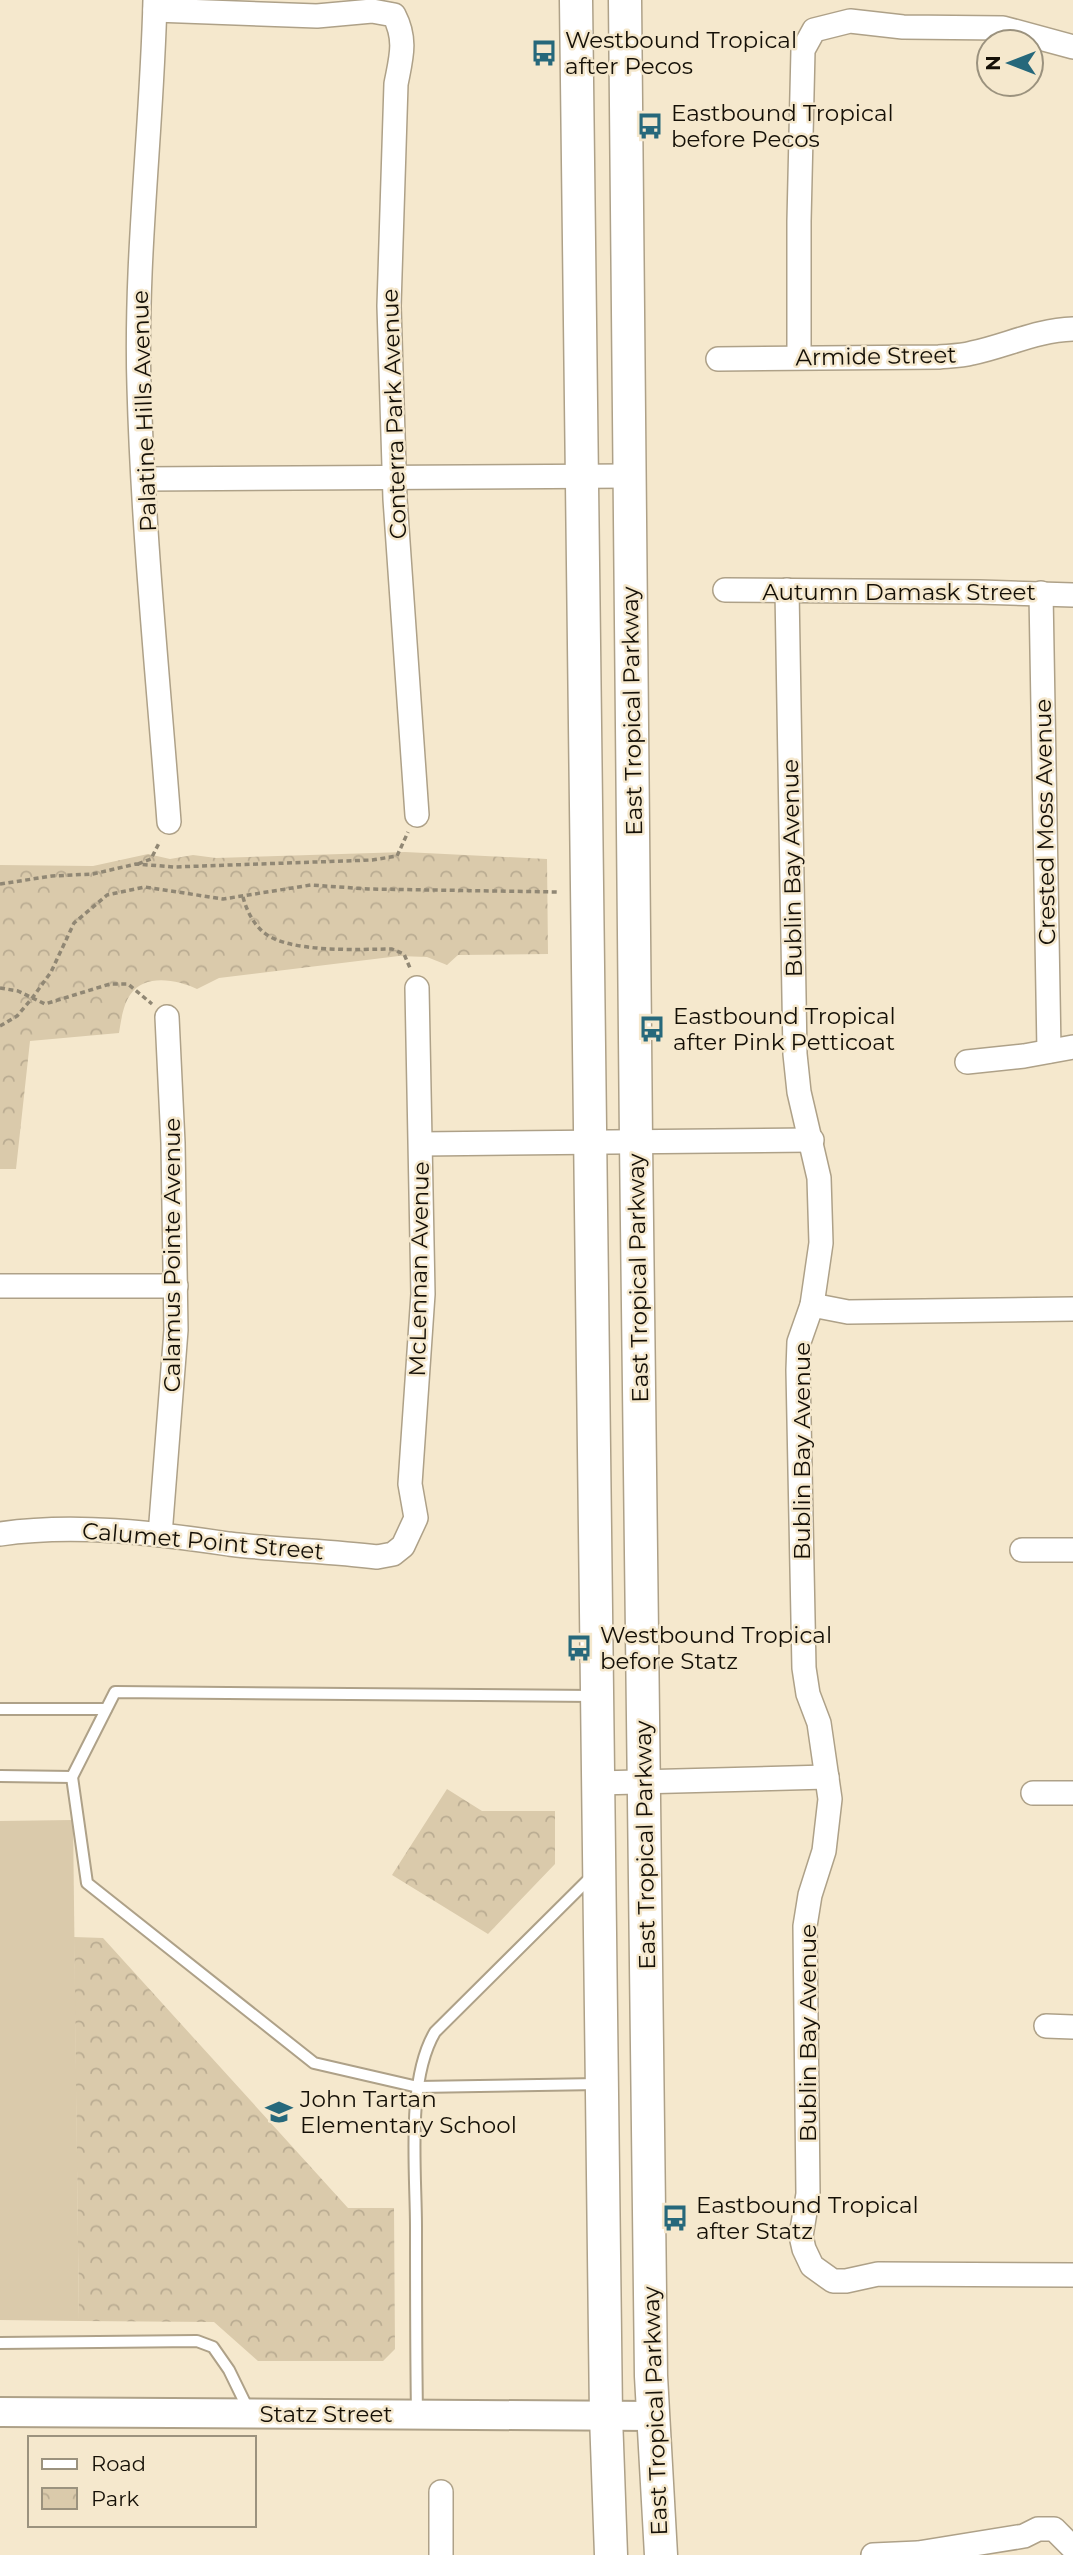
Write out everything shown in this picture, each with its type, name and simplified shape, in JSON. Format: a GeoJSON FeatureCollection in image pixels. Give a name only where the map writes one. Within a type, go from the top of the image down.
{"type":"FeatureCollection","features":[{"type":"Feature","properties":{"kind":"main road","name":"East Tropical Parkway"},"geometry":{"type":"LineString","coordinates":[[576,0],[582,477],[645,1782],[652,2416],[661,2555]]}},
{"type":"Feature","properties":{"kind":"main road","name":"East Tropical Parkway"},"geometry":{"type":"LineString","coordinates":[[611,2555],[606,2416],[597,1696],[629,476],[625,0]]}},
{"type":"Feature","properties":{"kind":"street","name":"Conterra Park Avenue"},"geometry":{"type":"LineString","coordinates":[[155,5],[317,16],[372,11],[394,15],[402,30],[402,54],[396,97],[389,306],[394,478],[417,815]]}},
{"type":"Feature","properties":{"kind":"street","name":"Palatine Hills Avenue"},"geometry":{"type":"LineString","coordinates":[[155,5],[140,279],[139,386],[169,822]]}},
{"type":"Feature","properties":{"kind":"street"},"geometry":{"type":"LineString","coordinates":[[799,357],[803,50],[814,30],[850,20],[903,27],[1003,28],[1073,47]]}},
{"type":"Feature","properties":{"kind":"street","name":"Armide Street"},"geometry":{"type":"LineString","coordinates":[[718,359],[939,357],[970,354],[1029,336],[1073,329]]}},
{"type":"Feature","properties":{"kind":"street"},"geometry":{"type":"LineString","coordinates":[[144,479],[629,476]]}},
{"type":"Feature","properties":{"kind":"street","name":"Autumn Damask Street"},"geometry":{"type":"LineString","coordinates":[[725,590],[1073,595]]}},
{"type":"Feature","properties":{"kind":"street","name":"Bublin Bay Avenue"},"geometry":{"type":"LineString","coordinates":[[787,590],[795,1054],[799,1092],[819,1178],[821,1243],[812,1305],[799,1342],[804,1668],[808,1693],[819,1723],[830,1799],[824,1851],[810,1895],[805,1926],[808,2194],[801,2236],[812,2266],[833,2281],[878,2274],[1073,2275]]}},
{"type":"Feature","properties":{"kind":"street","name":"Crested Moss Avenue"},"geometry":{"type":"LineString","coordinates":[[1041,593],[1049,1051]]}},
{"type":"Feature","properties":{"kind":"street","name":"McLennan Avenue"},"geometry":{"type":"LineString","coordinates":[[403,1546],[416,1518],[410,1484],[423,1294],[417,988]]}},
{"type":"Feature","properties":{"kind":"street","name":"Calamus Pointe Avenue"},"geometry":{"type":"LineString","coordinates":[[160,1535],[173,1385],[176,1286],[172,1103],[167,1017]]}},
{"type":"Feature","properties":{"kind":"street"},"geometry":{"type":"LineString","coordinates":[[967,1062],[1073,1046]]}},
{"type":"Feature","properties":{"kind":"street"},"geometry":{"type":"LineString","coordinates":[[421,1144],[812,1140]]}},
{"type":"Feature","properties":{"kind":"street"},"geometry":{"type":"LineString","coordinates":[[0,1286],[176,1286]]}},
{"type":"Feature","properties":{"kind":"street"},"geometry":{"type":"LineString","coordinates":[[812,1305],[848,1312],[1073,1309]]}},
{"type":"Feature","properties":{"kind":"street","name":"Calumet Point Street"},"geometry":{"type":"LineString","coordinates":[[0,1534],[72,1530],[160,1535],[377,1557],[393,1554],[403,1546]]}},
{"type":"Feature","properties":{"kind":"street"},"geometry":{"type":"LineString","coordinates":[[1022,1550],[1073,1550]]}},
{"type":"Feature","properties":{"kind":"street"},"geometry":{"type":"LineString","coordinates":[[598,1783],[827,1777]]}},
{"type":"Feature","properties":{"kind":"street"},"geometry":{"type":"LineString","coordinates":[[1033,1793],[1073,1793]]}},
{"type":"Feature","properties":{"kind":"street"},"geometry":{"type":"LineString","coordinates":[[1046,2026],[1073,2027]]}},
{"type":"Feature","properties":{"kind":"street","name":"Statz Street"},"geometry":{"type":"LineString","coordinates":[[0,2412],[652,2416]]}},
{"type":"Feature","properties":{"kind":"street"},"geometry":{"type":"LineString","coordinates":[[441,2493],[441,2555]]}},
{"type":"Feature","properties":{"kind":"street"},"geometry":{"type":"LineString","coordinates":[[873,2555],[918,2553],[1024,2536],[1038,2529],[1054,2529],[1069,2544]]}},
{"type":"Feature","properties":{"kind":"lane"},"geometry":{"type":"LineString","coordinates":[[597,1696],[114,1692],[72,1777],[87,1883],[314,2063],[418,2087],[601,2084]]}},
{"type":"Feature","properties":{"kind":"lane"},"geometry":{"type":"LineString","coordinates":[[0,1709],[106,1709]]}},
{"type":"Feature","properties":{"kind":"lane"},"geometry":{"type":"LineString","coordinates":[[0,1776],[72,1777]]}},
{"type":"Feature","properties":{"kind":"lane"},"geometry":{"type":"LineString","coordinates":[[417,2415],[415,2124],[425,2048],[435,2032],[599,1869]]}},
{"type":"Feature","properties":{"kind":"lane"},"geometry":{"type":"LineString","coordinates":[[0,2343],[197,2341],[213,2347],[229,2370],[250,2414]]}},
{"type":"Feature","properties":{"kind":"path"},"geometry":{"type":"LineString","coordinates":[[136,864],[174,867],[372,860],[397,856],[417,815]]}},
{"type":"Feature","properties":{"kind":"path"},"geometry":{"type":"LineString","coordinates":[[0,884],[52,876],[93,874],[151,859],[169,822]]}},
{"type":"Feature","properties":{"kind":"path"},"geometry":{"type":"LineString","coordinates":[[0,1026],[17,1016],[51,972],[74,923],[107,895],[145,887],[223,899],[311,885],[368,889],[559,892]]}},
{"type":"Feature","properties":{"kind":"path"},"geometry":{"type":"LineString","coordinates":[[243,897],[246,909],[262,932],[279,939],[311,949],[393,949],[404,954],[417,988]]}},
{"type":"Feature","properties":{"kind":"path"},"geometry":{"type":"LineString","coordinates":[[0,988],[18,991],[45,1004],[110,984],[128,984],[167,1017]]}},
{"type":"Feature","properties":{"kind":"green space"},"geometry":{"type":"Polygon","coordinates":[[[405,852],[547,859],[548,954],[458,955],[447,965],[427,957],[399,956],[219,978],[197,989],[162,980],[144,984],[130,995],[119,1033],[30,1041],[16,1169],[0,1169],[0,865],[93,866],[148,854],[170,859],[193,855],[216,858],[405,852]]]}},
{"type":"Feature","properties":{"kind":"green space"},"geometry":{"type":"Polygon","coordinates":[[[447,1789],[482,1811],[555,1811],[555,1864],[488,1934],[392,1875],[447,1789]]]}},
{"type":"Feature","properties":{"kind":"green space"},"geometry":{"type":"Polygon","coordinates":[[[73,1820],[79,2321],[0,2320],[0,1821],[73,1820]]]}},
{"type":"Feature","properties":{"kind":"green space"},"geometry":{"type":"Polygon","coordinates":[[[74,1937],[103,1938],[348,2208],[394,2208],[395,2349],[383,2361],[258,2361],[214,2322],[79,2321],[74,1937]]]}},
{"type":"Feature","properties":{"kind":"place","name":"Westbound Tropical after Pecos"},"geometry":{"type":"Point","coordinates":[544,53]}},
{"type":"Feature","properties":{"kind":"place","name":"Eastbound Tropical before Pecos"},"geometry":{"type":"Point","coordinates":[650,126]}},
{"type":"Feature","properties":{"kind":"place","name":"Eastbound Tropical after Pink Petticoat"},"geometry":{"type":"Point","coordinates":[652,1029]}},
{"type":"Feature","properties":{"kind":"place","name":"Westbound Tropical before Statz"},"geometry":{"type":"Point","coordinates":[579,1648]}},
{"type":"Feature","properties":{"kind":"place","name":"John Tartan Elementary School"},"geometry":{"type":"Point","coordinates":[279,2112]}},
{"type":"Feature","properties":{"kind":"place","name":"Eastbound Tropical after Statz"},"geometry":{"type":"Point","coordinates":[675,2218]}}]}
